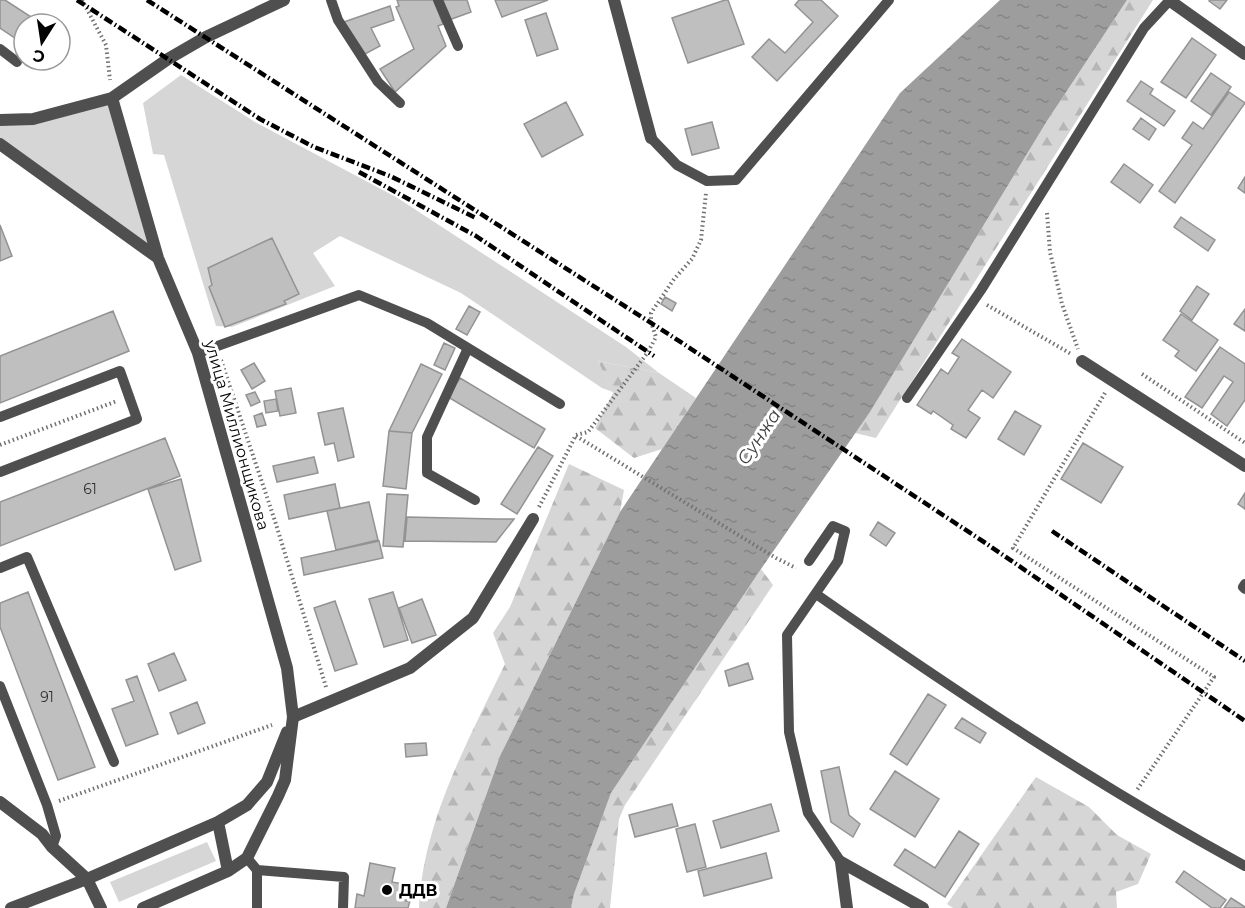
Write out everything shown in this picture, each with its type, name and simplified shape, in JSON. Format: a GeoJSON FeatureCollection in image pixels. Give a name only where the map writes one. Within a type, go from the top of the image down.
{"type":"FeatureCollection","features":[{"type":"Feature","properties":{"kind":"street"},"geometry":{"type":"LineString","coordinates":[[0,120],[33,119],[112,98],[168,59],[206,37],[282,0]]}},
{"type":"Feature","properties":{"kind":"street"},"geometry":{"type":"LineString","coordinates":[[614,0],[651,138]]}},
{"type":"Feature","properties":{"kind":"street"},"geometry":{"type":"LineString","coordinates":[[1169,1],[1245,54]]}},
{"type":"Feature","properties":{"kind":"street","name":"улица Миллионщикова"},"geometry":{"type":"LineString","coordinates":[[112,98],[158,258],[198,353],[287,668],[293,717]]}},
{"type":"Feature","properties":{"kind":"street"},"geometry":{"type":"LineString","coordinates":[[1,146],[158,258]]}},
{"type":"Feature","properties":{"kind":"street"},"geometry":{"type":"LineString","coordinates":[[1082,361],[1245,466]]}},
{"type":"Feature","properties":{"kind":"street"},"geometry":{"type":"LineString","coordinates":[[11,908],[87,879],[218,822],[247,805],[267,782],[293,717],[410,668],[473,618],[532,519]]}},
{"type":"Feature","properties":{"kind":"street"},"geometry":{"type":"LineString","coordinates":[[143,908],[228,871],[247,858],[285,780],[293,717]]}},
{"type":"Feature","properties":{"kind":"street"},"geometry":{"type":"LineString","coordinates":[[0,802],[42,834],[52,847],[87,879],[101,908]]}},
{"type":"Feature","properties":{"kind":"street"},"geometry":{"type":"LineString","coordinates":[[218,822],[228,871]]}},
{"type":"Feature","properties":{"kind":"street"},"geometry":{"type":"LineString","coordinates":[[841,862],[847,908]]}},
{"type":"Feature","properties":{"kind":"street"},"geometry":{"type":"LineString","coordinates":[[841,862],[923,908]]}},
{"type":"Feature","properties":{"kind":"lane"},"geometry":{"type":"LineString","coordinates":[[332,0],[338,20],[378,82],[400,103]]}},
{"type":"Feature","properties":{"kind":"lane"},"geometry":{"type":"LineString","coordinates":[[438,0],[458,46]]}},
{"type":"Feature","properties":{"kind":"lane"},"geometry":{"type":"LineString","coordinates":[[651,138],[677,165],[708,181],[736,180],[889,0]]}},
{"type":"Feature","properties":{"kind":"lane"},"geometry":{"type":"LineString","coordinates":[[907,398],[976,298],[1144,28],[1169,1]]}},
{"type":"Feature","properties":{"kind":"lane"},"geometry":{"type":"LineString","coordinates":[[0,49],[12,59]]}},
{"type":"Feature","properties":{"kind":"lane"},"geometry":{"type":"LineString","coordinates":[[198,353],[359,295],[427,323],[560,404]]}},
{"type":"Feature","properties":{"kind":"lane"},"geometry":{"type":"LineString","coordinates":[[468,348],[427,437],[427,473],[475,500]]}},
{"type":"Feature","properties":{"kind":"lane"},"geometry":{"type":"LineString","coordinates":[[0,417],[120,370],[137,419],[0,472]]}},
{"type":"Feature","properties":{"kind":"lane"},"geometry":{"type":"LineString","coordinates":[[809,561],[833,525],[845,531],[838,561],[787,635],[789,732],[808,813],[841,862]]}},
{"type":"Feature","properties":{"kind":"lane"},"geometry":{"type":"LineString","coordinates":[[0,568],[27,557],[114,762]]}},
{"type":"Feature","properties":{"kind":"lane"},"geometry":{"type":"LineString","coordinates":[[1245,584],[1243,587],[1245,589]]}},
{"type":"Feature","properties":{"kind":"lane"},"geometry":{"type":"LineString","coordinates":[[816,594],[923,669],[1130,801],[1245,866]]}},
{"type":"Feature","properties":{"kind":"lane"},"geometry":{"type":"LineString","coordinates":[[0,686],[47,805],[56,836],[52,847]]}},
{"type":"Feature","properties":{"kind":"lane"},"geometry":{"type":"LineString","coordinates":[[247,858],[257,870],[257,908]]}},
{"type":"Feature","properties":{"kind":"lane"},"geometry":{"type":"LineString","coordinates":[[257,870],[344,877],[343,908]]}},
{"type":"Feature","properties":{"kind":"path"},"geometry":{"type":"LineString","coordinates":[[82,0],[106,45],[112,98]]}},
{"type":"Feature","properties":{"kind":"path"},"geometry":{"type":"LineString","coordinates":[[532,519],[576,435],[588,432],[656,338],[651,313],[674,279],[692,259],[701,240],[708,181]]}},
{"type":"Feature","properties":{"kind":"path"},"geometry":{"type":"LineString","coordinates":[[1046,186],[1050,252],[1062,304],[1082,361]]}},
{"type":"Feature","properties":{"kind":"path"},"geometry":{"type":"LineString","coordinates":[[976,298],[1082,361]]}},
{"type":"Feature","properties":{"kind":"path"},"geometry":{"type":"LineString","coordinates":[[216,346],[275,521],[330,702]]}},
{"type":"Feature","properties":{"kind":"path"},"geometry":{"type":"LineString","coordinates":[[1142,374],[1245,443]]}},
{"type":"Feature","properties":{"kind":"path"},"geometry":{"type":"LineString","coordinates":[[1113,380],[1013,548],[1214,678],[1130,801]]}},
{"type":"Feature","properties":{"kind":"path"},"geometry":{"type":"LineString","coordinates":[[0,445],[129,396]]}},
{"type":"Feature","properties":{"kind":"path"},"geometry":{"type":"LineString","coordinates":[[576,435],[776,558]]}},
{"type":"Feature","properties":{"kind":"path"},"geometry":{"type":"LineString","coordinates":[[47,805],[293,717]]}},
{"type":"Feature","properties":{"kind":"green space"},"geometry":{"type":"Polygon","coordinates":[[[1127,0],[1153,0],[876,438],[855,433],[1047,121],[1127,0]]]}},
{"type":"Feature","properties":{"kind":"green space"},"geometry":{"type":"Polygon","coordinates":[[[181,75],[255,122],[396,197],[626,347],[659,373],[598,361],[613,392],[602,388],[461,293],[340,236],[313,253],[335,286],[232,327],[216,326],[164,155],[153,154],[143,103],[181,75]]]}},
{"type":"Feature","properties":{"kind":"green space"},"geometry":{"type":"Polygon","coordinates":[[[112,98],[158,258],[0,144],[0,120],[112,98]]]}},
{"type":"Feature","properties":{"kind":"green space"},"geometry":{"type":"Polygon","coordinates":[[[598,361],[659,373],[696,398],[662,449],[634,458],[595,428],[613,393],[598,361]]]}},
{"type":"Feature","properties":{"kind":"green space"},"geometry":{"type":"Polygon","coordinates":[[[569,464],[624,490],[620,512],[500,756],[446,908],[419,908],[422,876],[438,813],[463,752],[505,664],[493,633],[510,607],[569,464]]]}},
{"type":"Feature","properties":{"kind":"green space"},"geometry":{"type":"Polygon","coordinates":[[[761,569],[773,585],[625,805],[619,819],[610,908],[571,908],[611,793],[761,569]]]}},
{"type":"Feature","properties":{"kind":"green space"},"geometry":{"type":"Polygon","coordinates":[[[1036,777],[1089,807],[1117,835],[1151,854],[1138,884],[1116,892],[1117,908],[953,908],[947,904],[1036,777]]]}},
{"type":"Feature","properties":{"kind":"green space"},"geometry":{"type":"Polygon","coordinates":[[[207,842],[216,861],[119,902],[110,882],[207,842]]]}},
{"type":"Feature","properties":{"kind":"water","name":"Сунжа"},"geometry":{"type":"Polygon","coordinates":[[[1000,0],[1127,0],[1047,121],[870,412],[761,569],[611,793],[571,908],[446,908],[500,756],[620,512],[900,93],[1000,0]]]}},
{"type":"Feature","properties":{"kind":"building"},"geometry":{"type":"Polygon","coordinates":[[[0,0],[5,0],[24,12],[12,12],[12,36],[0,28],[0,0]]]}},
{"type":"Feature","properties":{"kind":"building"},"geometry":{"type":"Polygon","coordinates":[[[397,0],[434,0],[443,24],[438,26],[446,46],[395,92],[380,69],[414,49],[396,7],[399,6],[397,0]]]}},
{"type":"Feature","properties":{"kind":"building"},"geometry":{"type":"Polygon","coordinates":[[[442,0],[467,0],[471,12],[449,20],[442,0]]]}},
{"type":"Feature","properties":{"kind":"building"},"geometry":{"type":"Polygon","coordinates":[[[495,0],[548,0],[502,17],[495,0]]]}},
{"type":"Feature","properties":{"kind":"building"},"geometry":{"type":"Polygon","coordinates":[[[728,0],[744,44],[688,63],[672,18],[728,0]]]}},
{"type":"Feature","properties":{"kind":"building"},"geometry":{"type":"Polygon","coordinates":[[[799,0],[821,0],[838,16],[777,81],[752,57],[769,39],[785,53],[813,22],[795,5],[799,0]]]}},
{"type":"Feature","properties":{"kind":"building"},"geometry":{"type":"Polygon","coordinates":[[[1210,0],[1227,0],[1220,9],[1210,0]]]}},
{"type":"Feature","properties":{"kind":"building"},"geometry":{"type":"Polygon","coordinates":[[[390,6],[394,20],[371,28],[380,46],[365,54],[344,22],[390,6]]]}},
{"type":"Feature","properties":{"kind":"building"},"geometry":{"type":"Polygon","coordinates":[[[546,13],[558,49],[537,56],[525,20],[546,13]]]}},
{"type":"Feature","properties":{"kind":"building"},"geometry":{"type":"Polygon","coordinates":[[[1192,38],[1216,55],[1186,98],[1161,82],[1192,38]]]}},
{"type":"Feature","properties":{"kind":"building"},"geometry":{"type":"Polygon","coordinates":[[[1211,73],[1231,87],[1211,115],[1191,101],[1211,73]]]}},
{"type":"Feature","properties":{"kind":"building"},"geometry":{"type":"Polygon","coordinates":[[[1141,81],[1153,89],[1150,94],[1175,111],[1164,126],[1127,101],[1141,81]]]}},
{"type":"Feature","properties":{"kind":"building"},"geometry":{"type":"Polygon","coordinates":[[[1229,92],[1245,103],[1175,203],[1159,191],[1192,145],[1182,138],[1193,122],[1203,129],[1229,92]]]}},
{"type":"Feature","properties":{"kind":"building"},"geometry":{"type":"Polygon","coordinates":[[[566,102],[583,135],[542,157],[524,124],[566,102]]]}},
{"type":"Feature","properties":{"kind":"building"},"geometry":{"type":"Polygon","coordinates":[[[1141,118],[1156,129],[1149,140],[1133,129],[1141,118]]]}},
{"type":"Feature","properties":{"kind":"building"},"geometry":{"type":"Polygon","coordinates":[[[712,122],[719,148],[692,155],[685,129],[712,122]]]}},
{"type":"Feature","properties":{"kind":"building"},"geometry":{"type":"Polygon","coordinates":[[[1124,164],[1153,185],[1140,203],[1111,182],[1124,164]]]}},
{"type":"Feature","properties":{"kind":"building"},"geometry":{"type":"Polygon","coordinates":[[[1245,177],[1245,193],[1238,188],[1245,177]]]}},
{"type":"Feature","properties":{"kind":"building"},"geometry":{"type":"Polygon","coordinates":[[[1181,217],[1215,240],[1208,251],[1174,227],[1181,217]]]}},
{"type":"Feature","properties":{"kind":"building"},"geometry":{"type":"Polygon","coordinates":[[[0,225],[12,256],[0,261],[0,225]]]}},
{"type":"Feature","properties":{"kind":"building"},"geometry":{"type":"Polygon","coordinates":[[[272,238],[299,294],[284,301],[286,304],[225,327],[209,287],[212,285],[208,268],[272,238]]]}},
{"type":"Feature","properties":{"kind":"building"},"geometry":{"type":"Polygon","coordinates":[[[1197,286],[1209,294],[1192,320],[1180,311],[1197,286]]]}},
{"type":"Feature","properties":{"kind":"building"},"geometry":{"type":"Polygon","coordinates":[[[665,297],[676,303],[672,311],[661,304],[665,297]]]}},
{"type":"Feature","properties":{"kind":"building"},"geometry":{"type":"Polygon","coordinates":[[[469,306],[480,312],[467,335],[456,329],[469,306]]]}},
{"type":"Feature","properties":{"kind":"building"},"geometry":{"type":"Polygon","coordinates":[[[1245,309],[1245,331],[1234,324],[1245,309]]]}},
{"type":"Feature","properties":{"kind":"building"},"geometry":{"type":"Polygon","coordinates":[[[113,311],[129,351],[0,403],[0,356],[113,311]]]}},
{"type":"Feature","properties":{"kind":"building"},"geometry":{"type":"Polygon","coordinates":[[[1181,314],[1218,340],[1196,371],[1175,356],[1179,351],[1163,340],[1181,314]]]}},
{"type":"Feature","properties":{"kind":"building"},"geometry":{"type":"Polygon","coordinates":[[[962,339],[1011,372],[993,398],[982,390],[968,410],[980,418],[966,438],[951,429],[953,425],[933,411],[931,414],[917,405],[941,369],[948,374],[959,357],[952,353],[962,339]]]}},
{"type":"Feature","properties":{"kind":"building"},"geometry":{"type":"Polygon","coordinates":[[[444,343],[455,348],[445,370],[434,365],[444,343]]]}},
{"type":"Feature","properties":{"kind":"building"},"geometry":{"type":"Polygon","coordinates":[[[1220,347],[1245,364],[1245,400],[1227,426],[1211,414],[1233,382],[1224,376],[1202,408],[1185,397],[1220,347]]]}},
{"type":"Feature","properties":{"kind":"building"},"geometry":{"type":"Polygon","coordinates":[[[254,363],[265,381],[252,389],[241,370],[254,363]]]}},
{"type":"Feature","properties":{"kind":"building"},"geometry":{"type":"Polygon","coordinates":[[[421,364],[442,374],[412,433],[389,431],[421,364]]]}},
{"type":"Feature","properties":{"kind":"building"},"geometry":{"type":"Polygon","coordinates":[[[460,378],[545,429],[534,448],[448,397],[460,378]]]}},
{"type":"Feature","properties":{"kind":"building"},"geometry":{"type":"Polygon","coordinates":[[[291,388],[296,413],[280,416],[275,391],[291,388]]]}},
{"type":"Feature","properties":{"kind":"building"},"geometry":{"type":"Polygon","coordinates":[[[255,392],[260,402],[251,406],[246,395],[255,392]]]}},
{"type":"Feature","properties":{"kind":"building"},"geometry":{"type":"Polygon","coordinates":[[[276,399],[278,411],[266,413],[264,401],[276,399]]]}},
{"type":"Feature","properties":{"kind":"building"},"geometry":{"type":"Polygon","coordinates":[[[343,408],[354,457],[338,461],[334,443],[325,445],[318,413],[343,408]]]}},
{"type":"Feature","properties":{"kind":"building"},"geometry":{"type":"Polygon","coordinates":[[[1015,411],[1041,426],[1024,455],[998,439],[1015,411]]]}},
{"type":"Feature","properties":{"kind":"building"},"geometry":{"type":"Polygon","coordinates":[[[262,413],[266,425],[257,427],[254,416],[262,413]]]}},
{"type":"Feature","properties":{"kind":"building"},"geometry":{"type":"Polygon","coordinates":[[[389,431],[412,433],[406,489],[383,486],[389,431]]]}},
{"type":"Feature","properties":{"kind":"building"},"geometry":{"type":"Polygon","coordinates":[[[165,438],[180,476],[0,546],[0,502],[165,438]]]}},
{"type":"Feature","properties":{"kind":"building"},"geometry":{"type":"Polygon","coordinates":[[[1083,443],[1123,467],[1101,503],[1061,479],[1083,443]]]}},
{"type":"Feature","properties":{"kind":"building"},"geometry":{"type":"Polygon","coordinates":[[[538,447],[553,456],[517,514],[501,504],[538,447]]]}},
{"type":"Feature","properties":{"kind":"building"},"geometry":{"type":"Polygon","coordinates":[[[314,457],[318,473],[277,482],[273,466],[314,457]]]}},
{"type":"Feature","properties":{"kind":"building"},"geometry":{"type":"Polygon","coordinates":[[[181,479],[201,561],[175,570],[148,489],[181,479]]]}},
{"type":"Feature","properties":{"kind":"building"},"geometry":{"type":"Polygon","coordinates":[[[335,484],[340,508],[289,519],[284,495],[335,484]]]}},
{"type":"Feature","properties":{"kind":"building"},"geometry":{"type":"Polygon","coordinates":[[[1245,493],[1245,509],[1238,504],[1245,493]]]}},
{"type":"Feature","properties":{"kind":"building"},"geometry":{"type":"Polygon","coordinates":[[[387,494],[408,495],[403,547],[383,546],[387,494]]]}},
{"type":"Feature","properties":{"kind":"building"},"geometry":{"type":"Polygon","coordinates":[[[369,502],[378,540],[336,550],[327,511],[369,502]]]}},
{"type":"Feature","properties":{"kind":"building"},"geometry":{"type":"Polygon","coordinates":[[[407,517],[514,519],[496,542],[405,541],[407,517]]]}},
{"type":"Feature","properties":{"kind":"building"},"geometry":{"type":"Polygon","coordinates":[[[878,522],[895,533],[886,546],[870,535],[878,522]]]}},
{"type":"Feature","properties":{"kind":"building"},"geometry":{"type":"Polygon","coordinates":[[[379,541],[383,558],[304,575],[301,558],[379,541]]]}},
{"type":"Feature","properties":{"kind":"building"},"geometry":{"type":"Polygon","coordinates":[[[28,592],[95,767],[58,780],[0,627],[0,603],[28,592]]]}},
{"type":"Feature","properties":{"kind":"building"},"geometry":{"type":"Polygon","coordinates":[[[393,592],[408,640],[384,647],[369,599],[393,592]]]}},
{"type":"Feature","properties":{"kind":"building"},"geometry":{"type":"Polygon","coordinates":[[[422,599],[436,635],[412,643],[399,608],[422,599]]]}},
{"type":"Feature","properties":{"kind":"building"},"geometry":{"type":"Polygon","coordinates":[[[335,601],[357,664],[335,671],[314,608],[335,601]]]}},
{"type":"Feature","properties":{"kind":"building"},"geometry":{"type":"Polygon","coordinates":[[[174,653],[186,680],[159,691],[148,664],[174,653]]]}},
{"type":"Feature","properties":{"kind":"building"},"geometry":{"type":"Polygon","coordinates":[[[748,663],[753,679],[729,686],[725,671],[748,663]]]}},
{"type":"Feature","properties":{"kind":"building"},"geometry":{"type":"Polygon","coordinates":[[[137,676],[158,734],[126,746],[112,709],[134,701],[126,680],[137,676]]]}},
{"type":"Feature","properties":{"kind":"building"},"geometry":{"type":"Polygon","coordinates":[[[928,694],[946,705],[907,765],[890,754],[928,694]]]}},
{"type":"Feature","properties":{"kind":"building"},"geometry":{"type":"Polygon","coordinates":[[[197,702],[205,723],[178,734],[170,713],[197,702]]]}},
{"type":"Feature","properties":{"kind":"building"},"geometry":{"type":"Polygon","coordinates":[[[962,718],[986,733],[980,743],[955,728],[962,718]]]}},
{"type":"Feature","properties":{"kind":"building"},"geometry":{"type":"Polygon","coordinates":[[[426,743],[427,755],[406,757],[405,744],[426,743]]]}},
{"type":"Feature","properties":{"kind":"building"},"geometry":{"type":"Polygon","coordinates":[[[839,767],[849,815],[860,824],[853,837],[831,822],[821,771],[839,767]]]}},
{"type":"Feature","properties":{"kind":"building"},"geometry":{"type":"Polygon","coordinates":[[[895,771],[939,799],[915,837],[870,809],[895,771]]]}},
{"type":"Feature","properties":{"kind":"building"},"geometry":{"type":"Polygon","coordinates":[[[672,804],[678,826],[635,837],[629,815],[672,804]]]}},
{"type":"Feature","properties":{"kind":"building"},"geometry":{"type":"Polygon","coordinates":[[[771,804],[779,831],[721,848],[713,821],[771,804]]]}},
{"type":"Feature","properties":{"kind":"building"},"geometry":{"type":"Polygon","coordinates":[[[695,824],[706,867],[687,872],[676,829],[695,824]]]}},
{"type":"Feature","properties":{"kind":"building"},"geometry":{"type":"Polygon","coordinates":[[[959,831],[979,844],[945,897],[894,865],[905,849],[935,868],[959,831]]]}},
{"type":"Feature","properties":{"kind":"building"},"geometry":{"type":"Polygon","coordinates":[[[766,853],[772,878],[704,896],[698,871],[766,853]]]}},
{"type":"Feature","properties":{"kind":"building","name":"ДДВ"},"geometry":{"type":"Polygon","coordinates":[[[370,863],[395,868],[392,882],[409,885],[406,901],[410,901],[408,908],[355,908],[357,894],[364,896],[370,863]]]}},
{"type":"Feature","properties":{"kind":"building"},"geometry":{"type":"Polygon","coordinates":[[[1184,871],[1226,900],[1220,908],[1212,908],[1176,882],[1184,871]]]}},
{"type":"Feature","properties":{"kind":"building"},"geometry":{"type":"Polygon","coordinates":[[[1231,898],[1245,907],[1245,908],[1224,908],[1231,898]]]}},
{"type":"Feature","properties":{"kind":"railway"},"geometry":{"type":"LineString","coordinates":[[77,0],[260,119],[314,147],[390,176],[476,218]]}},
{"type":"Feature","properties":{"kind":"railway"},"geometry":{"type":"LineString","coordinates":[[147,0],[673,337],[984,542],[1245,721]]}},
{"type":"Feature","properties":{"kind":"railway"},"geometry":{"type":"LineString","coordinates":[[359,172],[476,236],[654,356]]}},
{"type":"Feature","properties":{"kind":"railway"},"geometry":{"type":"LineString","coordinates":[[1052,531],[1245,661]]}},
{"type":"Feature","properties":{"kind":"place","name":"ДДВ"},"geometry":{"type":"Point","coordinates":[387,890]}}]}
